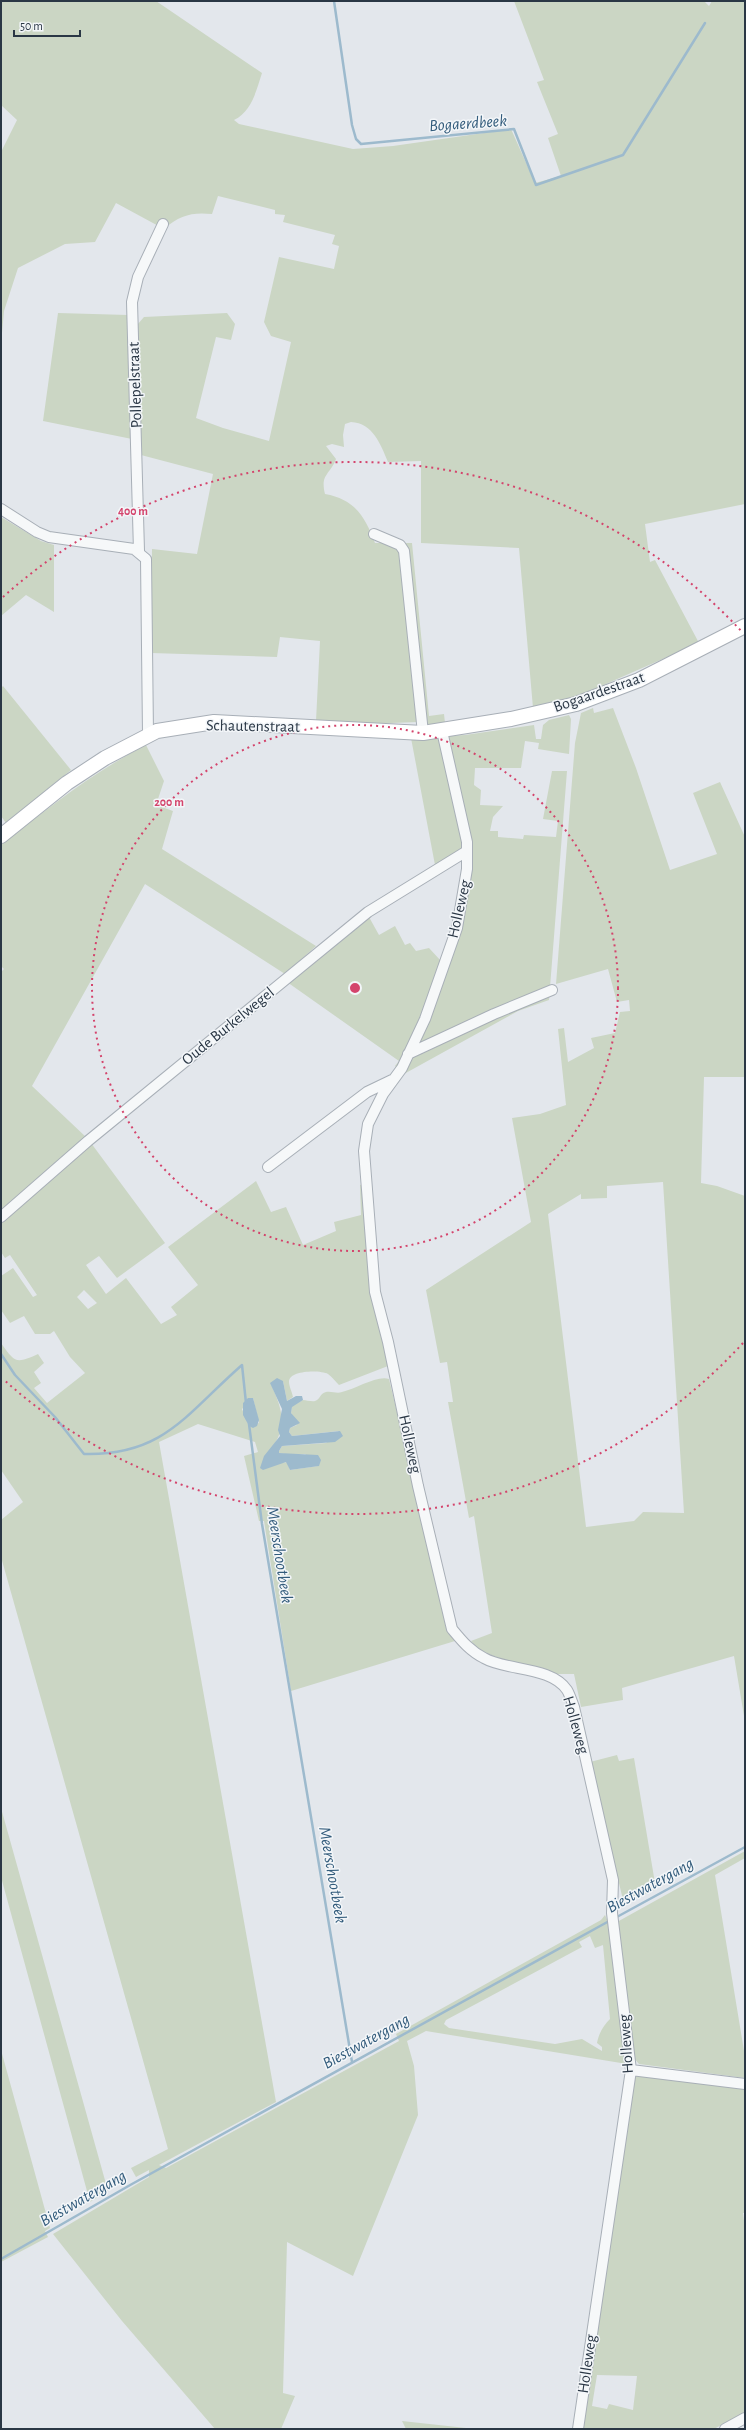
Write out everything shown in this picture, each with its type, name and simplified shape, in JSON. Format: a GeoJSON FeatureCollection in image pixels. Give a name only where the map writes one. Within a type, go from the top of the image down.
{"type":"FeatureCollection","features":[{"type":"Feature","properties":{"kind":"street","name":"Pollepelstraat"},"geometry":{"type":"LineString","coordinates":[[148,734],[146,559],[139,551],[132,302],[138,277],[163,224]]}},
{"type":"Feature","properties":{"kind":"street"},"geometry":{"type":"LineString","coordinates":[[1,509],[36,532],[49,537],[139,551]]}},
{"type":"Feature","properties":{"kind":"street"},"geometry":{"type":"LineString","coordinates":[[374,534],[400,545],[404,551],[423,733]]}},
{"type":"Feature","properties":{"kind":"street","name":"Bogaardestraat"},"geometry":{"type":"LineString","coordinates":[[442,731],[511,719],[576,704],[639,680],[745,626]]}},
{"type":"Feature","properties":{"kind":"street","name":"Schautenstraat"},"geometry":{"type":"LineString","coordinates":[[1,836],[67,783],[105,758],[148,734],[214,722],[423,733],[442,731]]}},
{"type":"Feature","properties":{"kind":"street","name":"Holleweg"},"geometry":{"type":"LineString","coordinates":[[442,731],[467,842],[467,869],[456,928],[425,1019],[408,1054],[394,1078],[382,1094],[368,1124],[364,1151],[375,1292],[388,1342],[444,1599],[452,1629],[465,1646],[485,1659],[553,1679],[567,1690],[574,1707],[613,1880],[613,1917],[631,2070],[578,2429]]}},
{"type":"Feature","properties":{"kind":"street","name":"Oude Burkelwegel"},"geometry":{"type":"LineString","coordinates":[[1,1216],[94,1136],[362,917],[467,851]]}},
{"type":"Feature","properties":{"kind":"street"},"geometry":{"type":"LineString","coordinates":[[408,1054],[494,1014],[552,990]]}},
{"type":"Feature","properties":{"kind":"street"},"geometry":{"type":"LineString","coordinates":[[268,1167],[367,1092],[394,1078]]}},
{"type":"Feature","properties":{"kind":"street"},"geometry":{"type":"LineString","coordinates":[[631,2070],[745,2084]]}},
{"type":"Feature","properties":{"kind":"street"},"geometry":{"type":"LineString","coordinates":[[725,2429],[745,2418]]}},
{"type":"Feature","properties":{"kind":"green space"},"geometry":{"type":"Polygon","coordinates":[[[1,1],[156,1],[262,73],[249,106],[234,120],[239,124],[353,149],[393,146],[511,129],[535,183],[561,176],[548,138],[558,134],[537,82],[544,80],[514,1],[704,1],[709,6],[712,1],[745,1],[745,504],[645,524],[650,562],[655,560],[699,643],[581,695],[533,708],[519,548],[421,543],[421,461],[388,462],[379,442],[371,431],[359,423],[351,422],[345,424],[343,435],[344,447],[332,444],[326,446],[336,459],[325,478],[325,494],[344,500],[357,510],[367,525],[375,543],[396,543],[401,551],[419,722],[362,724],[316,721],[320,641],[280,637],[277,657],[151,653],[152,549],[197,554],[213,474],[141,455],[137,325],[144,317],[227,313],[235,324],[231,340],[216,337],[196,418],[223,428],[269,441],[291,342],[271,336],[264,322],[279,257],[334,269],[339,246],[332,244],[335,235],[283,222],[285,215],[275,214],[275,210],[218,196],[212,214],[192,214],[175,220],[164,229],[116,203],[95,242],[65,244],[18,268],[4,311],[1,344],[1,152],[17,120],[1,105],[1,1]]]}},
{"type":"Feature","properties":{"kind":"green space"},"geometry":{"type":"Polygon","coordinates":[[[58,313],[128,315],[132,439],[43,421],[58,313]]]}},
{"type":"Feature","properties":{"kind":"green space"},"geometry":{"type":"Polygon","coordinates":[[[1,517],[41,541],[54,545],[54,612],[26,595],[1,616],[1,517]]]}},
{"type":"Feature","properties":{"kind":"green space"},"geometry":{"type":"Polygon","coordinates":[[[406,543],[412,543],[429,716],[444,714],[445,723],[425,725],[406,543]]]}},
{"type":"Feature","properties":{"kind":"green space"},"geometry":{"type":"Polygon","coordinates":[[[3,686],[71,770],[6,823],[1,816],[1,688],[3,686]]]}},
{"type":"Feature","properties":{"kind":"green space"},"geometry":{"type":"Polygon","coordinates":[[[593,708],[594,713],[613,708],[636,768],[670,870],[717,854],[693,793],[720,782],[745,837],[745,1077],[704,1077],[701,1183],[717,1186],[745,1196],[745,1722],[734,1656],[622,1688],[623,1700],[581,1707],[574,1674],[553,1674],[533,1666],[501,1659],[479,1650],[471,1641],[492,1633],[474,1516],[469,1518],[448,1402],[453,1402],[447,1362],[440,1363],[426,1290],[531,1222],[512,1118],[540,1114],[566,1105],[558,1029],[564,1028],[568,1062],[594,1048],[591,1038],[615,1033],[620,1012],[630,1011],[629,1000],[617,1002],[608,969],[556,984],[575,743],[581,713],[593,708]],[[663,1182],[607,1186],[607,1198],[581,1199],[581,1194],[548,1214],[586,1527],[634,1521],[643,1512],[684,1513],[663,1182]]]}},
{"type":"Feature","properties":{"kind":"green space"},"geometry":{"type":"Polygon","coordinates":[[[569,715],[571,719],[569,754],[538,749],[539,743],[525,741],[521,768],[475,768],[474,785],[481,790],[480,805],[503,806],[493,817],[490,831],[498,831],[498,837],[523,839],[524,835],[556,837],[558,821],[543,819],[552,771],[567,771],[549,1000],[518,1011],[404,1074],[395,1066],[399,1061],[287,982],[369,917],[379,935],[395,926],[405,945],[410,943],[416,951],[429,948],[441,961],[447,964],[471,846],[435,865],[411,738],[465,735],[534,725],[536,739],[541,739],[543,725],[549,720],[569,715]]]}},
{"type":"Feature","properties":{"kind":"green space"},"geometry":{"type":"Polygon","coordinates":[[[146,745],[164,781],[156,805],[173,811],[162,849],[316,946],[285,974],[145,884],[32,1086],[87,1138],[1,1210],[1,972],[4,969],[1,966],[1,845],[88,779],[146,745]]]}},
{"type":"Feature","properties":{"kind":"green space"},"geometry":{"type":"Polygon","coordinates":[[[91,1143],[165,1243],[117,1278],[99,1256],[86,1265],[106,1294],[126,1278],[161,1324],[177,1315],[171,1307],[198,1285],[168,1247],[256,1181],[271,1212],[286,1207],[303,1245],[336,1231],[334,1222],[361,1215],[360,1185],[364,1184],[379,1326],[388,1366],[339,1385],[328,1374],[319,1372],[299,1373],[290,1378],[289,1384],[293,1397],[287,1401],[283,1381],[271,1384],[279,1404],[282,1422],[281,1430],[277,1439],[272,1448],[264,1457],[281,1463],[287,1462],[290,1470],[318,1466],[305,1454],[292,1455],[279,1453],[279,1451],[282,1446],[326,1443],[339,1431],[292,1436],[289,1432],[290,1428],[297,1425],[291,1413],[292,1406],[303,1400],[317,1400],[326,1392],[340,1393],[379,1379],[389,1379],[450,1633],[455,1641],[291,1691],[264,1521],[259,1521],[244,1456],[258,1452],[255,1442],[198,1424],[159,1442],[276,2102],[159,2165],[166,2168],[399,2041],[396,2034],[601,1920],[605,1915],[609,1924],[627,2064],[426,2031],[407,2041],[414,2066],[418,2115],[353,2276],[287,2242],[283,2393],[295,2396],[281,2429],[215,2429],[122,2321],[53,2234],[149,2177],[149,2170],[136,2177],[131,2168],[168,2149],[1,1557],[1,1520],[23,1502],[1,1470],[1,1343],[16,1360],[25,1359],[38,1354],[44,1363],[34,1372],[41,1383],[34,1388],[47,1403],[85,1373],[70,1357],[54,1331],[50,1334],[35,1334],[24,1316],[10,1323],[1,1310],[1,1276],[13,1268],[33,1297],[37,1295],[10,1255],[5,1258],[1,1252],[1,1220],[91,1143]],[[84,1290],[77,1297],[88,1309],[97,1303],[84,1290]],[[253,1398],[242,1409],[249,1426],[259,1423],[253,1398]],[[590,1936],[579,1942],[582,1947],[446,2020],[444,2024],[449,2028],[555,2044],[582,2039],[602,2051],[602,2047],[597,2043],[598,2039],[605,2024],[610,2019],[603,1945],[595,1948],[590,1936]]]}},
{"type":"Feature","properties":{"kind":"green space"},"geometry":{"type":"Polygon","coordinates":[[[617,1755],[619,1761],[634,1758],[656,1889],[624,1904],[590,1762],[617,1755]]]}},
{"type":"Feature","properties":{"kind":"green space"},"geometry":{"type":"Polygon","coordinates":[[[1,1808],[108,2191],[90,2202],[1,1877],[1,1808]]]}},
{"type":"Feature","properties":{"kind":"green space"},"geometry":{"type":"Polygon","coordinates":[[[745,1851],[745,1858],[715,1875],[745,2057],[745,2078],[639,2064],[633,2057],[617,1922],[745,1851]]]}},
{"type":"Feature","properties":{"kind":"green space"},"geometry":{"type":"Polygon","coordinates":[[[1,2050],[50,2228],[45,2231],[48,2237],[1,2262],[1,2050]]]}},
{"type":"Feature","properties":{"kind":"green space"},"geometry":{"type":"Polygon","coordinates":[[[638,2074],[745,2088],[745,2213],[743,2213],[745,2228],[745,2412],[714,2429],[582,2429],[635,2076],[638,2074]],[[597,2375],[592,2406],[607,2409],[609,2404],[633,2410],[637,2376],[597,2375]]]}},
{"type":"Feature","properties":{"kind":"green space"},"geometry":{"type":"Polygon","coordinates":[[[402,2421],[475,2429],[406,2429],[402,2421]]]}},
{"type":"Feature","properties":{"kind":"water"},"geometry":{"type":"Polygon","coordinates":[[[277,1378],[283,1381],[287,1401],[296,1396],[302,1396],[303,1400],[292,1407],[291,1413],[300,1423],[290,1428],[289,1432],[292,1436],[340,1431],[343,1436],[335,1442],[282,1446],[279,1451],[279,1453],[318,1455],[321,1460],[319,1466],[290,1470],[286,1462],[263,1470],[260,1468],[264,1456],[280,1436],[278,1430],[282,1409],[270,1383],[277,1378]]]}},
{"type":"Feature","properties":{"kind":"water"},"geometry":{"type":"Polygon","coordinates":[[[248,1398],[253,1398],[259,1420],[257,1426],[253,1428],[249,1426],[243,1415],[243,1403],[248,1398]]]}},
{"type":"Feature","properties":{"kind":"waterway","name":"Bogaerdbeek"},"geometry":{"type":"LineString","coordinates":[[334,1],[352,125],[356,139],[361,144],[514,129],[536,185],[623,155],[705,23]]}},
{"type":"Feature","properties":{"kind":"waterway","name":"Meerschootbeek"},"geometry":{"type":"LineString","coordinates":[[1,1354],[15,1375],[55,1417],[84,1454],[112,1453],[135,1448],[155,1439],[189,1415],[242,1365],[246,1403]]}},
{"type":"Feature","properties":{"kind":"waterway","name":"Meerschootbeek"},"geometry":{"type":"LineString","coordinates":[[249,1424],[262,1524],[352,2062]]}},
{"type":"Feature","properties":{"kind":"waterway","name":"Biestwatergang"},"geometry":{"type":"LineString","coordinates":[[615,1918],[745,1847]]}},
{"type":"Feature","properties":{"kind":"waterway","name":"Biestwatergang"},"geometry":{"type":"LineString","coordinates":[[1,2259],[132,2184],[611,1920]]}}]}
